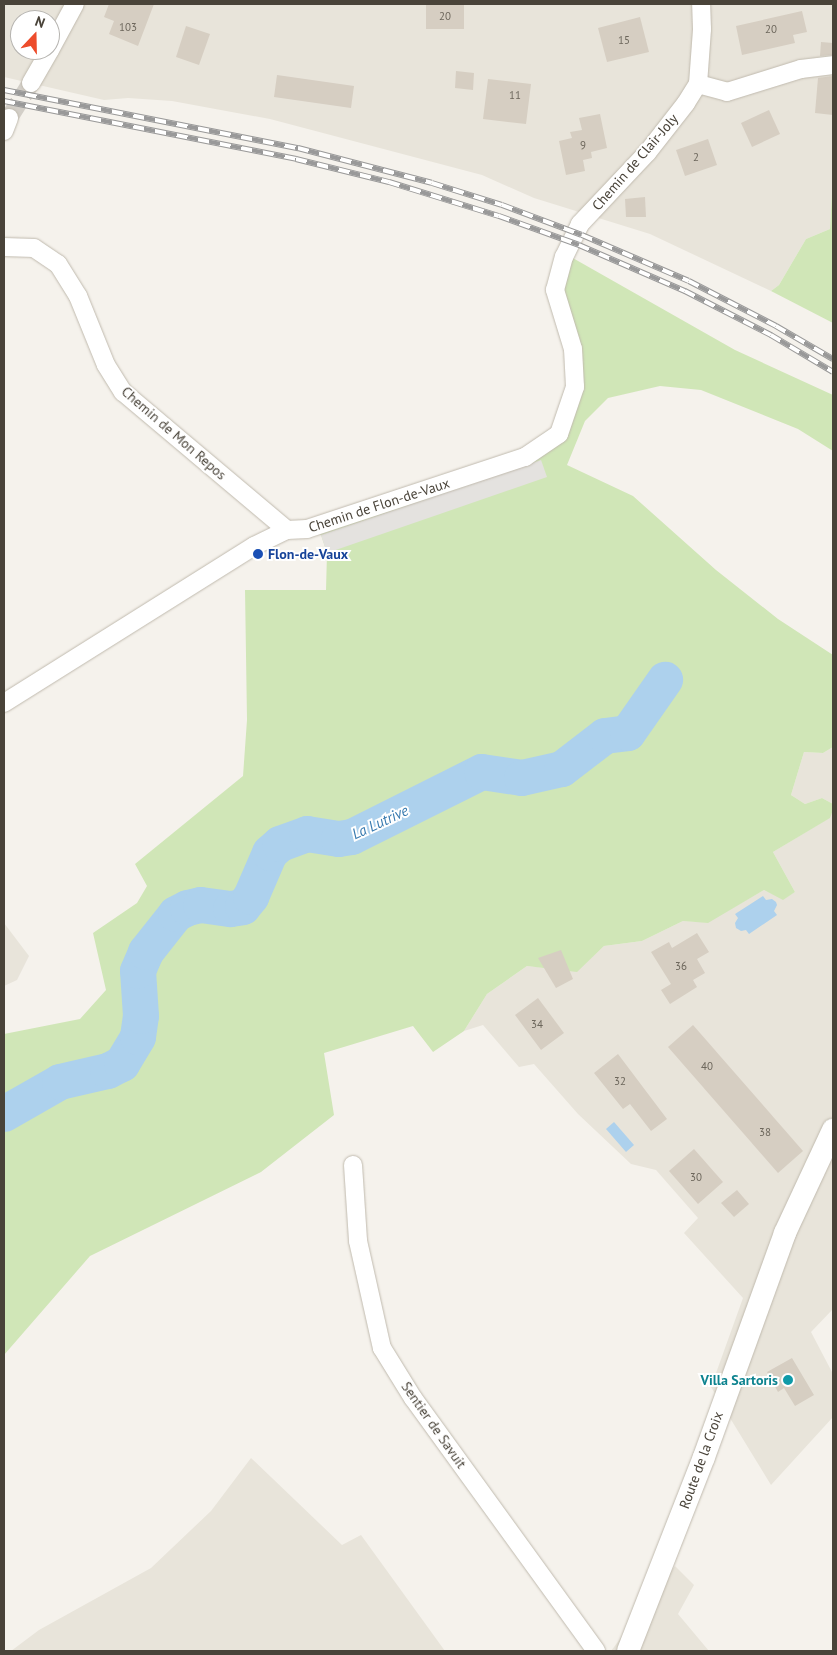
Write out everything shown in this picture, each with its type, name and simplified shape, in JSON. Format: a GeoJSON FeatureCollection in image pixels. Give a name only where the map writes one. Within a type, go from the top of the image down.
{"type":"FeatureCollection","features":[{"type":"Feature","properties":{"kind":"street"},"geometry":{"type":"LineString","coordinates":[[60,32],[75,4]]}},
{"type":"Feature","properties":{"kind":"street","name":"Chemin de Clair-Joly"},"geometry":{"type":"LineString","coordinates":[[589,215],[647,154],[698,84],[702,29],[701,4]]}},
{"type":"Feature","properties":{"kind":"street"},"geometry":{"type":"LineString","coordinates":[[31,83],[44,60]]}},
{"type":"Feature","properties":{"kind":"street"},"geometry":{"type":"LineString","coordinates":[[698,84],[727,92],[802,69],[833,65]]}},
{"type":"Feature","properties":{"kind":"street","name":"Chemin de Flon-de-Vaux"},"geometry":{"type":"LineString","coordinates":[[4,703],[254,546],[287,530],[307,529],[526,457],[559,434],[575,387],[573,349],[556,290],[564,257],[580,224],[589,215]]}},
{"type":"Feature","properties":{"kind":"street","name":"Chemin de Mon Repos"},"geometry":{"type":"LineString","coordinates":[[4,247],[34,248],[58,264],[78,296],[106,366],[123,392],[287,530]]}},
{"type":"Feature","properties":{"kind":"street","name":"Route de la Croix"},"geometry":{"type":"LineString","coordinates":[[628,1651],[704,1457],[785,1233],[833,1130]]}},
{"type":"Feature","properties":{"kind":"street","name":"Sentier de Savuit"},"geometry":{"type":"LineString","coordinates":[[353,1165],[358,1241],[382,1348],[413,1398],[596,1651]]}},
{"type":"Feature","properties":{"kind":"shaded area"},"geometry":{"type":"Polygon","coordinates":[[[4,4],[833,4],[833,172],[830,229],[806,239],[779,285],[771,291],[650,234],[534,198],[482,175],[270,119],[172,101],[128,98],[104,100],[4,77],[4,4]]]}},
{"type":"Feature","properties":{"kind":"shaded area"},"geometry":{"type":"Polygon","coordinates":[[[541,460],[547,477],[327,553],[321,535],[541,460]]]}},
{"type":"Feature","properties":{"kind":"shaded area"},"geometry":{"type":"Polygon","coordinates":[[[833,747],[833,804],[822,798],[805,804],[791,795],[804,752],[823,753],[833,747]]]}},
{"type":"Feature","properties":{"kind":"shaded area"},"geometry":{"type":"Polygon","coordinates":[[[833,810],[833,1309],[811,1332],[833,1374],[833,1417],[771,1485],[711,1387],[743,1298],[684,1233],[698,1218],[656,1170],[631,1164],[578,1114],[534,1064],[519,1067],[483,1025],[464,1031],[487,994],[527,966],[577,971],[604,946],[642,941],[683,921],[708,922],[764,890],[783,899],[795,892],[773,852],[829,818],[833,810]]]}},
{"type":"Feature","properties":{"kind":"shaded area"},"geometry":{"type":"Polygon","coordinates":[[[4,923],[29,956],[17,980],[4,986],[4,923]]]}},
{"type":"Feature","properties":{"kind":"shaded area"},"geometry":{"type":"Polygon","coordinates":[[[251,1458],[342,1545],[361,1535],[445,1651],[11,1651],[39,1630],[151,1568],[211,1511],[251,1458]]]}},
{"type":"Feature","properties":{"kind":"shaded area"},"geometry":{"type":"Polygon","coordinates":[[[675,1566],[694,1585],[678,1614],[709,1651],[611,1651],[675,1566]]]}},
{"type":"Feature","properties":{"kind":"green space"},"geometry":{"type":"Polygon","coordinates":[[[833,172],[833,323],[771,291],[779,285],[806,239],[830,229],[833,172]]]}},
{"type":"Feature","properties":{"kind":"green space"},"geometry":{"type":"Polygon","coordinates":[[[571,257],[735,350],[833,395],[833,451],[798,429],[701,390],[660,386],[608,398],[585,421],[567,465],[633,496],[716,570],[778,619],[833,655],[833,747],[823,753],[804,752],[791,795],[805,804],[822,798],[833,804],[833,810],[830,818],[773,852],[795,892],[783,900],[764,890],[708,923],[683,921],[642,941],[604,946],[577,972],[527,966],[487,994],[464,1031],[433,1052],[413,1026],[324,1053],[334,1115],[261,1172],[90,1256],[4,1355],[4,1034],[80,1019],[106,990],[93,933],[137,903],[147,886],[135,864],[243,776],[247,720],[245,590],[326,590],[327,553],[321,535],[307,529],[525,457],[559,434],[575,387],[555,290],[571,257]]]}},
{"type":"Feature","properties":{"kind":"water"},"geometry":{"type":"Polygon","coordinates":[[[763,896],[766,900],[772,899],[776,902],[777,905],[774,911],[777,915],[749,934],[746,930],[741,931],[736,928],[735,923],[738,918],[735,914],[763,896]]]}},
{"type":"Feature","properties":{"kind":"water"},"geometry":{"type":"Polygon","coordinates":[[[614,1122],[634,1145],[626,1152],[606,1129],[614,1122]]]}},
{"type":"Feature","properties":{"kind":"building"},"geometry":{"type":"Polygon","coordinates":[[[109,4],[154,4],[138,46],[109,34],[114,21],[104,17],[109,4]]]}},
{"type":"Feature","properties":{"kind":"building"},"geometry":{"type":"Polygon","coordinates":[[[426,4],[464,4],[464,29],[426,29],[426,4]]]}},
{"type":"Feature","properties":{"kind":"building"},"geometry":{"type":"Polygon","coordinates":[[[802,11],[807,32],[793,35],[795,43],[742,55],[736,26],[802,11]]]}},
{"type":"Feature","properties":{"kind":"building"},"geometry":{"type":"Polygon","coordinates":[[[640,17],[649,52],[607,62],[598,28],[640,17]]]}},
{"type":"Feature","properties":{"kind":"building"},"geometry":{"type":"Polygon","coordinates":[[[186,26],[210,34],[199,65],[176,57],[186,26]]]}},
{"type":"Feature","properties":{"kind":"building"},"geometry":{"type":"Polygon","coordinates":[[[821,42],[833,43],[833,55],[820,56],[821,42]]]}},
{"type":"Feature","properties":{"kind":"building"},"geometry":{"type":"Polygon","coordinates":[[[456,71],[474,73],[473,90],[455,88],[456,71]]]}},
{"type":"Feature","properties":{"kind":"building"},"geometry":{"type":"Polygon","coordinates":[[[277,75],[354,86],[351,108],[274,97],[277,75]]]}},
{"type":"Feature","properties":{"kind":"building"},"geometry":{"type":"Polygon","coordinates":[[[833,76],[833,115],[815,113],[818,78],[833,76]]]}},
{"type":"Feature","properties":{"kind":"building"},"geometry":{"type":"Polygon","coordinates":[[[488,79],[531,84],[526,124],[483,119],[488,79]]]}},
{"type":"Feature","properties":{"kind":"building"},"geometry":{"type":"Polygon","coordinates":[[[769,110],[780,134],[752,147],[741,123],[769,110]]]}},
{"type":"Feature","properties":{"kind":"building"},"geometry":{"type":"Polygon","coordinates":[[[600,114],[607,148],[591,152],[592,158],[583,160],[585,171],[566,175],[559,141],[572,138],[570,132],[582,130],[579,118],[600,114]]]}},
{"type":"Feature","properties":{"kind":"building"},"geometry":{"type":"Polygon","coordinates":[[[708,139],[717,165],[685,176],[676,150],[708,139]]]}},
{"type":"Feature","properties":{"kind":"building"},"geometry":{"type":"Polygon","coordinates":[[[645,197],[646,217],[626,217],[625,199],[645,197]]]}},
{"type":"Feature","properties":{"kind":"building"},"geometry":{"type":"Polygon","coordinates":[[[697,933],[709,952],[697,959],[705,973],[693,980],[697,987],[670,1004],[661,990],[671,984],[651,952],[669,942],[672,948],[697,933]]]}},
{"type":"Feature","properties":{"kind":"building"},"geometry":{"type":"Polygon","coordinates":[[[561,950],[573,979],[556,988],[538,958],[561,950]]]}},
{"type":"Feature","properties":{"kind":"building"},"geometry":{"type":"Polygon","coordinates":[[[538,998],[564,1033],[541,1050],[515,1015],[538,998]]]}},
{"type":"Feature","properties":{"kind":"building"},"geometry":{"type":"Polygon","coordinates":[[[693,1025],[803,1151],[778,1173],[668,1047],[693,1025]]]}},
{"type":"Feature","properties":{"kind":"building"},"geometry":{"type":"Polygon","coordinates":[[[618,1054],[667,1119],[651,1131],[630,1104],[623,1109],[594,1073],[618,1054]]]}},
{"type":"Feature","properties":{"kind":"building"},"geometry":{"type":"Polygon","coordinates":[[[694,1149],[723,1182],[698,1204],[669,1171],[694,1149]]]}},
{"type":"Feature","properties":{"kind":"building"},"geometry":{"type":"Polygon","coordinates":[[[737,1190],[749,1204],[734,1217],[721,1203],[737,1190]]]}},
{"type":"Feature","properties":{"kind":"building","name":"Villa Sartoris"},"geometry":{"type":"Polygon","coordinates":[[[792,1358],[814,1395],[795,1406],[784,1388],[778,1392],[767,1372],[792,1358]]]}},
{"type":"Feature","properties":{"kind":"waterway","name":"La Lutrive"},"geometry":{"type":"LineString","coordinates":[[4,1114],[60,1082],[108,1071],[122,1064],[138,1037],[141,1016],[138,971],[146,952],[176,914],[188,908],[201,905],[231,909],[243,907],[251,897],[270,853],[280,844],[307,834],[339,839],[352,837],[482,772],[522,778],[562,769],[605,736],[628,733],[665,680]]}},
{"type":"Feature","properties":{"kind":"tunnel"},"geometry":{"type":"LineString","coordinates":[[9,118],[31,83]]}},
{"type":"Feature","properties":{"kind":"railway"},"geometry":{"type":"LineString","coordinates":[[4,90],[298,148],[432,183],[502,205],[582,235],[689,281],[776,326],[833,359]]}},
{"type":"Feature","properties":{"kind":"railway"},"geometry":{"type":"LineString","coordinates":[[4,101],[296,159],[389,182],[499,216],[579,245],[685,291],[771,335],[833,372]]}},
{"type":"Feature","properties":{"kind":"place","name":"Flon-de-Vaux"},"geometry":{"type":"Point","coordinates":[258,554]}},
{"type":"Feature","properties":{"kind":"place","name":"Villa Sartoris"},"geometry":{"type":"Point","coordinates":[788,1380]}}]}
